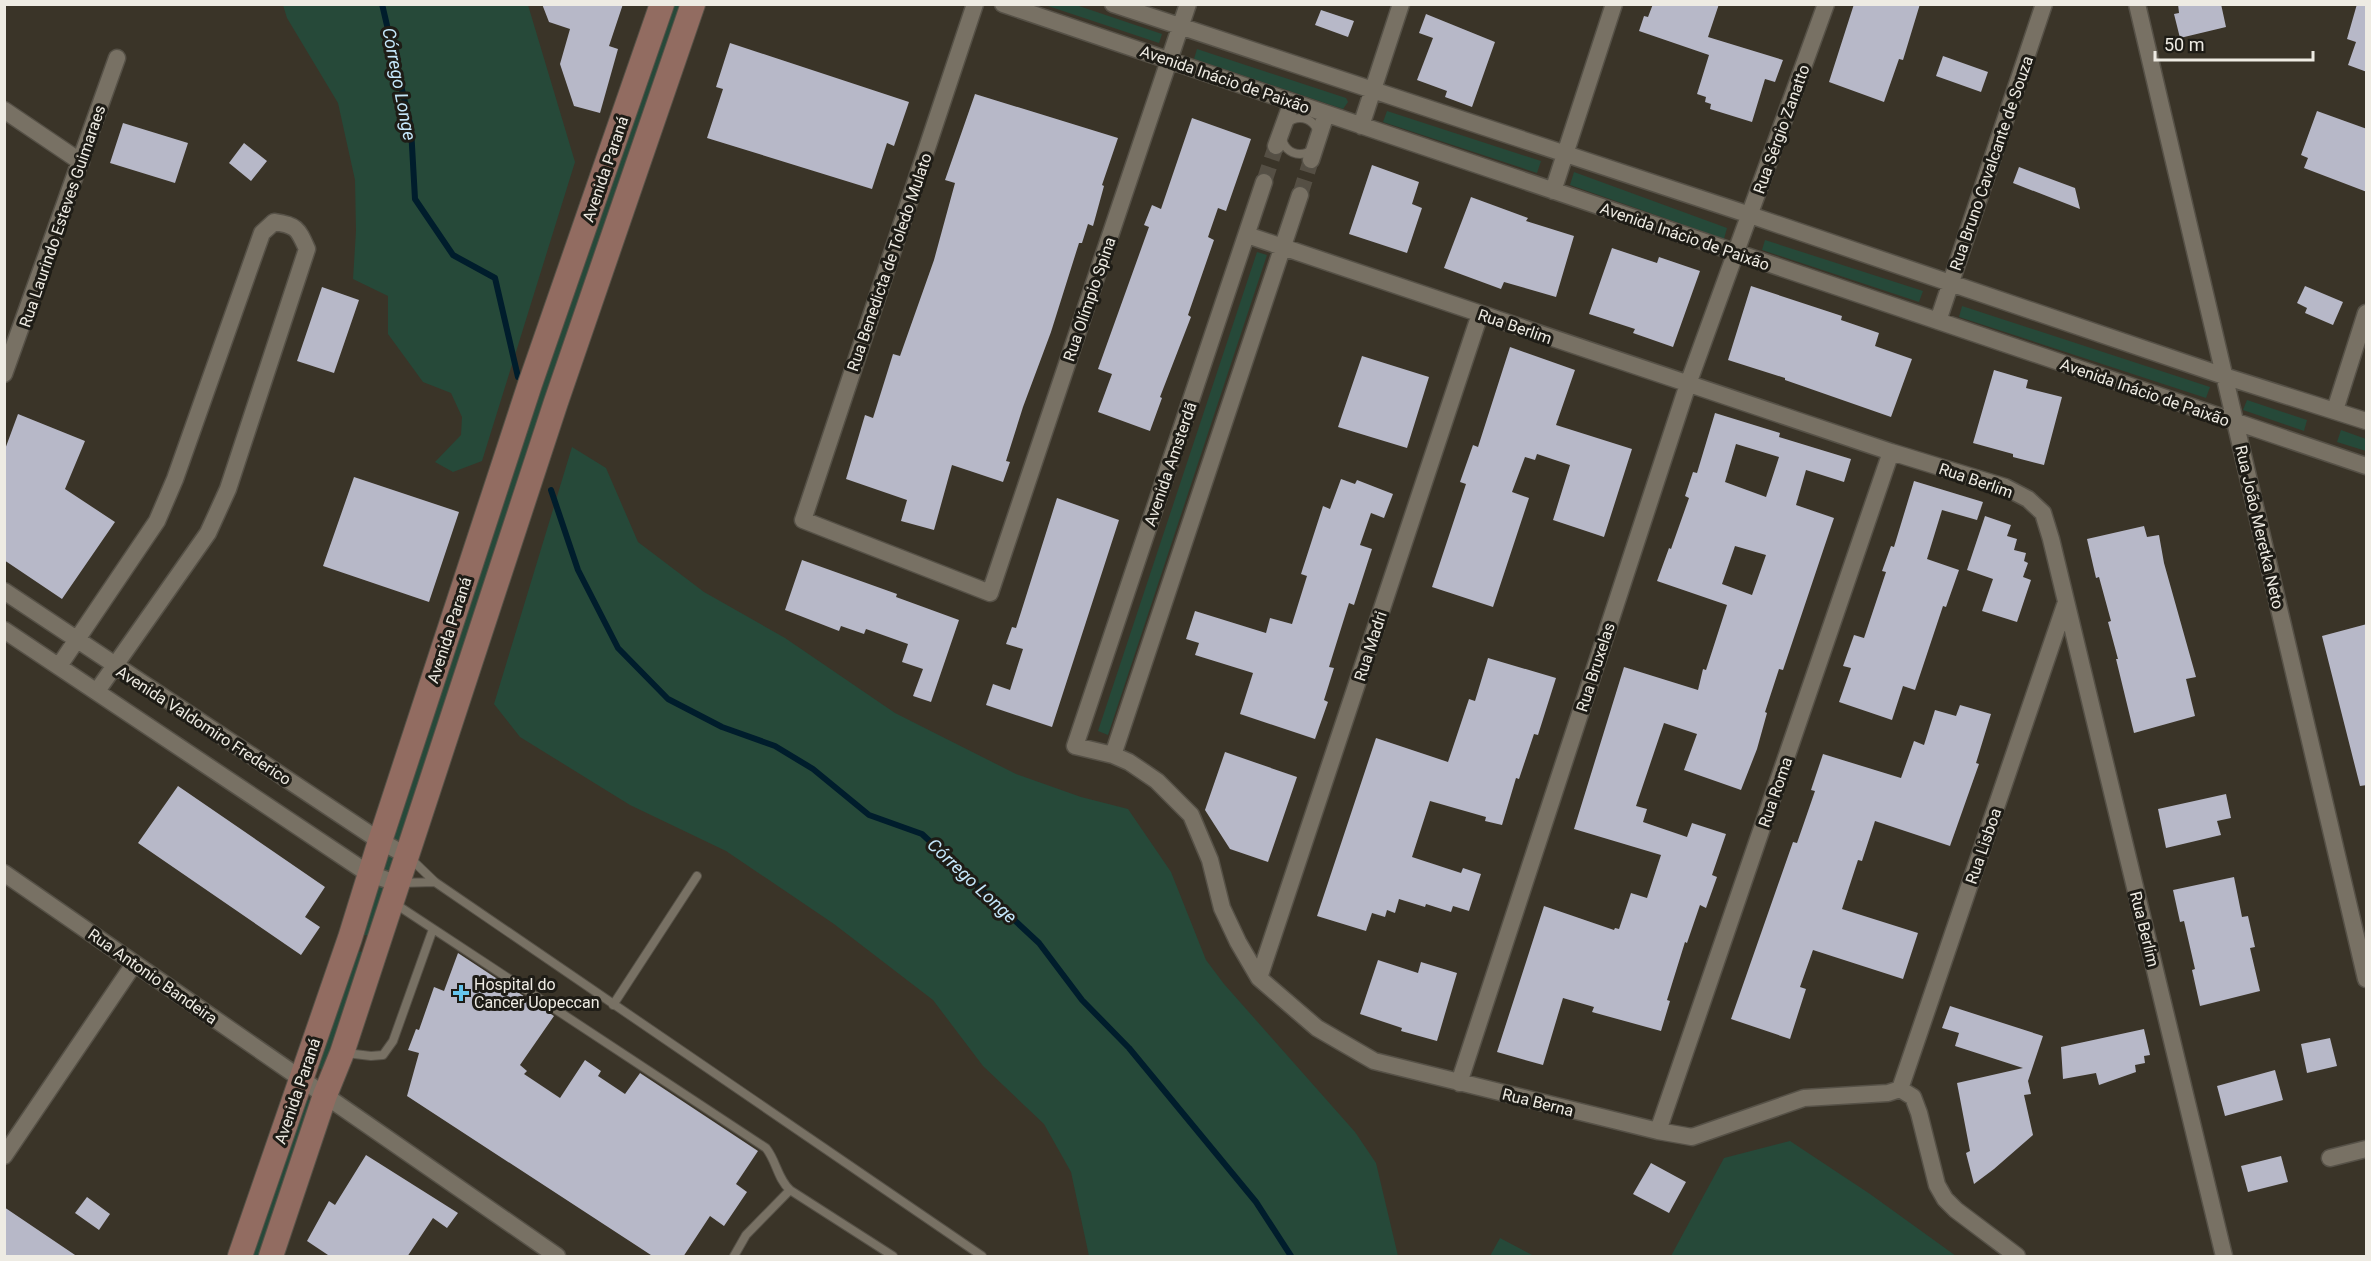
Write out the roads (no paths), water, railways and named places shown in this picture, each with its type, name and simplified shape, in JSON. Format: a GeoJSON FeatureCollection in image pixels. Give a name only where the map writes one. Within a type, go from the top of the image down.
{"type":"FeatureCollection","features":[{"type":"Feature","properties":{"kind":"main road","name":"Avenida Paraná"},"geometry":{"type":"LineString","coordinates":[[240,1257],[350,938],[530,384],[662,4]]}},
{"type":"Feature","properties":{"kind":"main road","name":"Avenida Paraná"},"geometry":{"type":"LineString","coordinates":[[271,1257],[325,1095],[342,1053],[556,402],[693,4]]}},
{"type":"Feature","properties":{"kind":"main road"},"geometry":{"type":"LineString","coordinates":[[350,938],[376,946]]}},
{"type":"Feature","properties":{"kind":"street","name":"Rua Benedicta de Toledo Mulato"},"geometry":{"type":"LineString","coordinates":[[975,4],[803,520],[990,593]]}},
{"type":"Feature","properties":{"kind":"street","name":"Avenida Inácio de Paixão"},"geometry":{"type":"LineString","coordinates":[[1003,4],[2367,466]]}},
{"type":"Feature","properties":{"kind":"street"},"geometry":{"type":"LineString","coordinates":[[1113,4],[1750,215],[2224,376],[2367,421]]}},
{"type":"Feature","properties":{"kind":"street","name":"Rua Olímpio Spina"},"geometry":{"type":"LineString","coordinates":[[990,593],[1188,4]]}},
{"type":"Feature","properties":{"kind":"street"},"geometry":{"type":"LineString","coordinates":[[1361,126],[1401,4]]}},
{"type":"Feature","properties":{"kind":"street"},"geometry":{"type":"LineString","coordinates":[[1552,191],[1614,4]]}},
{"type":"Feature","properties":{"kind":"street","name":"Rua Sérgio Zanatto"},"geometry":{"type":"LineString","coordinates":[[1735,253],[1827,4]]}},
{"type":"Feature","properties":{"kind":"street","name":"Rua Bruno Cavalcante de Souza"},"geometry":{"type":"LineString","coordinates":[[1938,321],[2044,4]]}},
{"type":"Feature","properties":{"kind":"street","name":"Rua João Meretka Neto"},"geometry":{"type":"LineString","coordinates":[[2137,4],[2367,979]]}},
{"type":"Feature","properties":{"kind":"street","name":"Rua Laurindo Esteves Guimaraes"},"geometry":{"type":"LineString","coordinates":[[4,374],[9,350],[81,162],[117,58]]}},
{"type":"Feature","properties":{"kind":"street"},"geometry":{"type":"LineString","coordinates":[[1276,146],[1292,102]]}},
{"type":"Feature","properties":{"kind":"street"},"geometry":{"type":"LineString","coordinates":[[4,110],[81,162]]}},
{"type":"Feature","properties":{"kind":"street"},"geometry":{"type":"LineString","coordinates":[[1311,160],[1326,114]]}},
{"type":"Feature","properties":{"kind":"street","name":"Avenida Amsterdã"},"geometry":{"type":"LineString","coordinates":[[1075,746],[1264,182]]}},
{"type":"Feature","properties":{"kind":"street"},"geometry":{"type":"LineString","coordinates":[[1113,755],[1300,195]]}},
{"type":"Feature","properties":{"kind":"street"},"geometry":{"type":"LineString","coordinates":[[59,666],[157,521],[175,479],[262,233],[274,222],[289,224],[299,230],[307,249],[228,489],[208,533],[97,691]]}},
{"type":"Feature","properties":{"kind":"street","name":"Rua Berlim"},"geometry":{"type":"LineString","coordinates":[[1247,235],[1891,452],[2005,487],[2028,499],[2043,513],[2224,1257]]}},
{"type":"Feature","properties":{"kind":"street","name":"Rua Bruxelas"},"geometry":{"type":"LineString","coordinates":[[1459,1083],[1688,384],[1735,253]]}},
{"type":"Feature","properties":{"kind":"street"},"geometry":{"type":"LineString","coordinates":[[2335,410],[2367,313]]}},
{"type":"Feature","properties":{"kind":"street","name":"Rua Madri"},"geometry":{"type":"LineString","coordinates":[[1259,978],[1480,314]]}},
{"type":"Feature","properties":{"kind":"street","name":"Rua Roma"},"geometry":{"type":"LineString","coordinates":[[1658,1131],[1891,452]]}},
{"type":"Feature","properties":{"kind":"street","name":"Avenida Valdomiro Frederico"},"geometry":{"type":"LineString","coordinates":[[4,591],[380,841],[406,855]]}},
{"type":"Feature","properties":{"kind":"street","name":"Rua Lisboa"},"geometry":{"type":"LineString","coordinates":[[1900,1089],[2066,602]]}},
{"type":"Feature","properties":{"kind":"street","name":"Avenida Valdomiro Frederico"},"geometry":{"type":"LineString","coordinates":[[4,630],[394,892]]}},
{"type":"Feature","properties":{"kind":"street","name":"Rua Berna"},"geometry":{"type":"LineString","coordinates":[[1075,746],[1113,755],[1129,762],[1157,781],[1191,815],[1210,860],[1222,908],[1259,978],[1317,1028],[1374,1061],[1658,1131],[1692,1137],[1804,1098],[1888,1093],[1900,1089]]}},
{"type":"Feature","properties":{"kind":"street","name":"Rua Antonio Bandeira"},"geometry":{"type":"LineString","coordinates":[[4,873],[557,1257]]}},
{"type":"Feature","properties":{"kind":"street"},"geometry":{"type":"LineString","coordinates":[[4,1156],[134,964]]}},
{"type":"Feature","properties":{"kind":"street"},"geometry":{"type":"LineString","coordinates":[[1900,1089],[1913,1097],[1937,1185],[1945,1199],[2018,1257]]}},
{"type":"Feature","properties":{"kind":"street"},"geometry":{"type":"LineString","coordinates":[[2330,1158],[2367,1149]]}},
{"type":"Feature","properties":{"kind":"lane"},"geometry":{"type":"LineString","coordinates":[[1302,118],[1308,120],[1316,129],[1317,142],[1314,147],[1302,153],[1291,151],[1283,142],[1283,130],[1290,120],[1302,118]]}},
{"type":"Feature","properties":{"kind":"lane"},"geometry":{"type":"LineString","coordinates":[[406,855],[435,882],[982,1257]]}},
{"type":"Feature","properties":{"kind":"lane"},"geometry":{"type":"LineString","coordinates":[[613,1005],[659,938],[697,876]]}},
{"type":"Feature","properties":{"kind":"lane"},"geometry":{"type":"LineString","coordinates":[[394,892],[435,882]]}},
{"type":"Feature","properties":{"kind":"lane"},"geometry":{"type":"LineString","coordinates":[[394,892],[433,929],[766,1148],[772,1156],[782,1182],[790,1190],[893,1257]]}},
{"type":"Feature","properties":{"kind":"lane"},"geometry":{"type":"LineString","coordinates":[[342,1053],[383,1055],[393,1041],[433,929]]}},
{"type":"Feature","properties":{"kind":"lane"},"geometry":{"type":"LineString","coordinates":[[734,1257],[746,1235],[790,1190]]}},
{"type":"Feature","properties":{"kind":"waterway","name":"Córrego Longe"},"geometry":{"type":"LineString","coordinates":[[382,4],[411,128],[415,199],[453,255],[495,278],[518,377]]}},
{"type":"Feature","properties":{"kind":"waterway","name":"Córrego Longe"},"geometry":{"type":"LineString","coordinates":[[551,490],[578,570],[618,648],[668,699],[722,727],[775,746],[813,769],[869,815],[922,834],[1039,943],[1082,1000],[1129,1048],[1256,1202],[1291,1256]]}},
{"type":"Feature","properties":{"kind":"tunnel"},"geometry":{"type":"LineString","coordinates":[[1264,182],[1276,146]]}},
{"type":"Feature","properties":{"kind":"tunnel"},"geometry":{"type":"LineString","coordinates":[[1300,195],[1311,160]]}},
{"type":"Feature","properties":{"kind":"place","name":"Hospital do Cancer Uopeccan"},"geometry":{"type":"Point","coordinates":[461,993]}}]}
